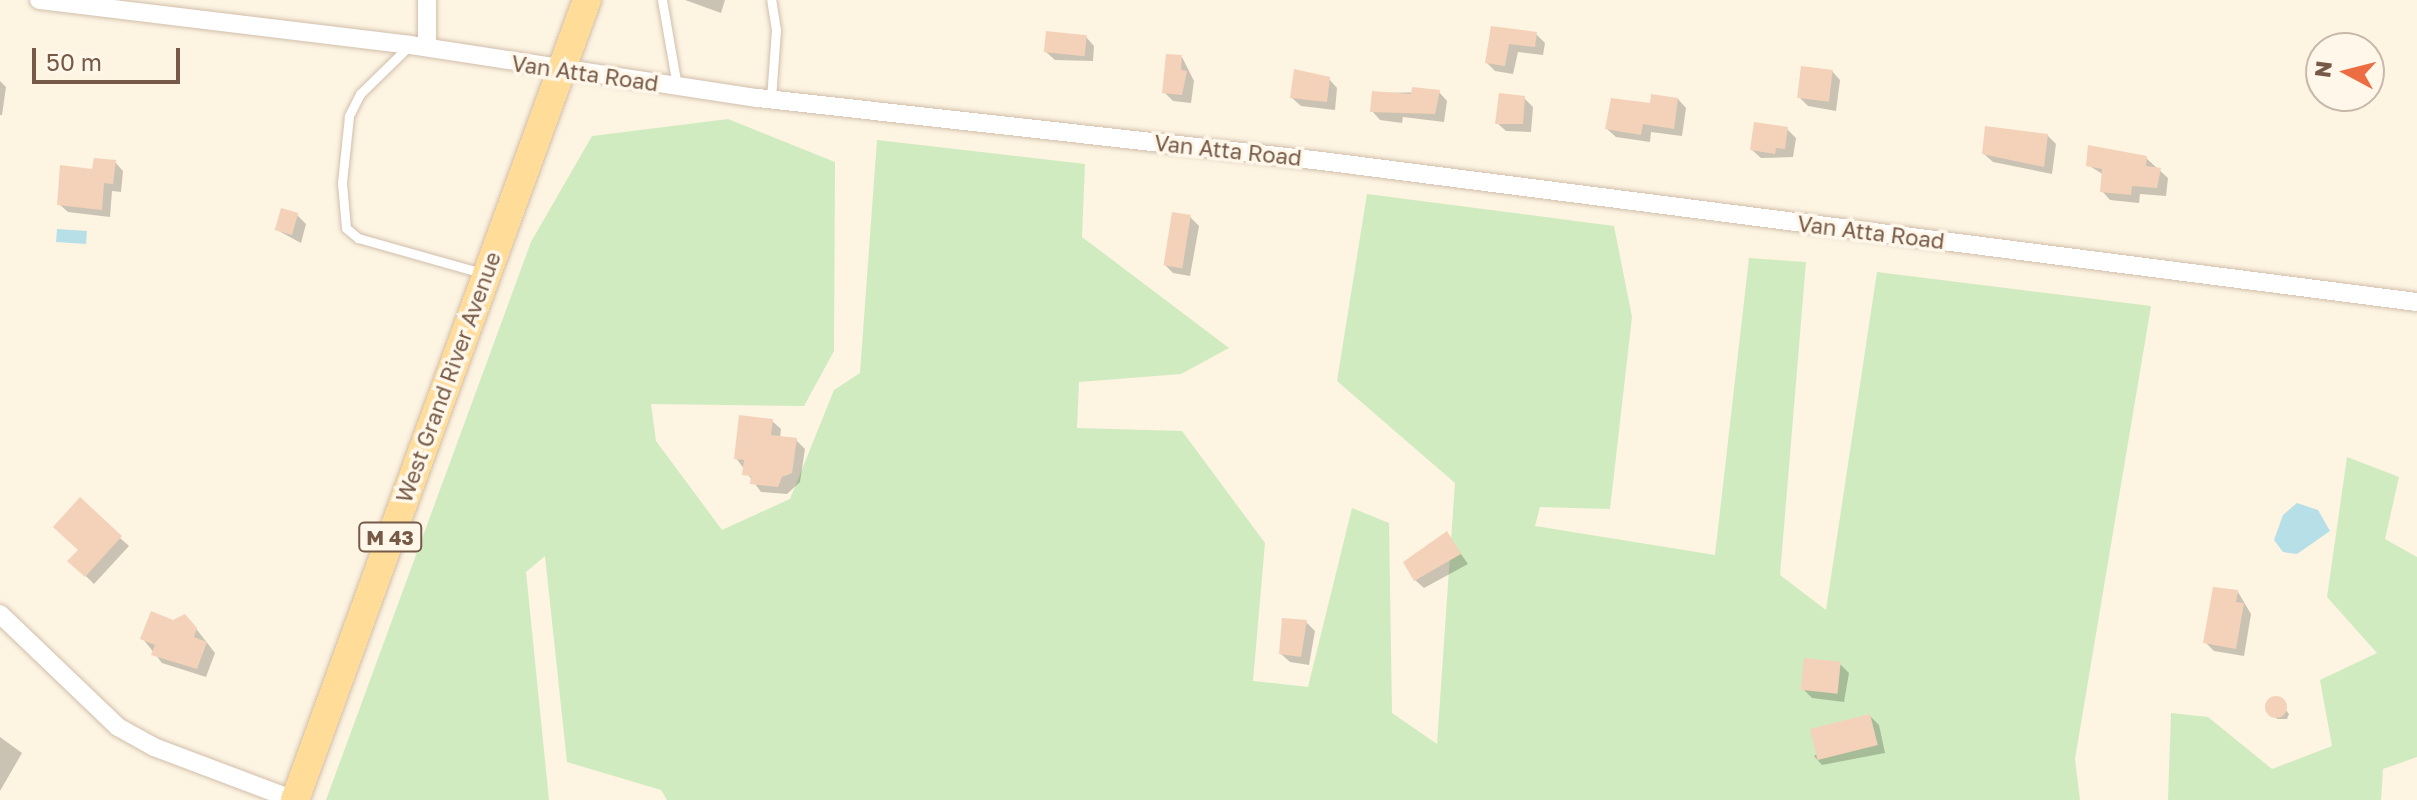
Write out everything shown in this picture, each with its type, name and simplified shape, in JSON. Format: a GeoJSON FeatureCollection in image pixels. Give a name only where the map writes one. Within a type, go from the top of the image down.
{"type":"FeatureCollection","features":[{"type":"Feature","properties":{"kind":"main road","name":"West Grand River Avenue"},"geometry":{"type":"LineString","coordinates":[[294,800],[587,0]]}},
{"type":"Feature","properties":{"kind":"street","name":"Van Atta Road"},"geometry":{"type":"LineString","coordinates":[[39,0],[418,46],[771,99],[1322,161],[2417,302]]}},
{"type":"Feature","properties":{"kind":"street"},"geometry":{"type":"LineString","coordinates":[[418,46],[427,0]]}},
{"type":"Feature","properties":{"kind":"street"},"geometry":{"type":"LineString","coordinates":[[0,614],[118,727],[154,747],[294,800]]}},
{"type":"Feature","properties":{"kind":"lane"},"geometry":{"type":"LineString","coordinates":[[662,0],[677,86]]}},
{"type":"Feature","properties":{"kind":"lane"},"geometry":{"type":"LineString","coordinates":[[771,0],[776,30],[771,99]]}},
{"type":"Feature","properties":{"kind":"lane"},"geometry":{"type":"LineString","coordinates":[[418,46],[360,94],[349,116],[343,156],[344,222],[358,238],[485,274]]}},
{"type":"Feature","properties":{"kind":"green space"},"geometry":{"type":"Polygon","coordinates":[[[728,119],[835,162],[834,351],[804,406],[651,404],[656,441],[722,530],[790,499],[834,390],[860,373],[877,140],[1085,164],[1082,237],[1229,348],[1181,374],[1079,382],[1077,428],[1182,431],[1265,543],[1253,681],[1308,687],[1352,508],[1389,523],[1392,713],[1437,744],[1455,483],[1337,381],[1367,194],[1614,226],[1632,317],[1610,509],[1540,507],[1535,526],[1715,555],[1749,258],[1806,262],[1780,575],[1826,610],[1877,272],[2151,306],[2075,759],[2080,800],[667,800],[661,790],[567,762],[545,556],[526,572],[549,800],[326,800],[531,242],[592,136],[728,119]]]}},
{"type":"Feature","properties":{"kind":"green space"},"geometry":{"type":"Polygon","coordinates":[[[2347,457],[2399,477],[2385,539],[2417,557],[2417,757],[2383,769],[2381,800],[2168,800],[2171,713],[2208,717],[2272,769],[2332,746],[2320,680],[2377,653],[2327,597],[2347,457]]]}},
{"type":"Feature","properties":{"kind":"water"},"geometry":{"type":"Polygon","coordinates":[[[57,229],[87,231],[86,244],[56,242],[57,229]]]}},
{"type":"Feature","properties":{"kind":"water"},"geometry":{"type":"Polygon","coordinates":[[[2297,503],[2318,510],[2330,531],[2297,554],[2283,552],[2274,540],[2283,515],[2297,503]]]}},
{"type":"Feature","properties":{"kind":"building"},"geometry":{"type":"Polygon","coordinates":[[[1491,26],[1537,32],[1535,47],[1509,44],[1505,66],[1485,63],[1491,26]]]}},
{"type":"Feature","properties":{"kind":"building"},"geometry":{"type":"Polygon","coordinates":[[[1046,31],[1087,35],[1085,56],[1044,52],[1046,31]]]}},
{"type":"Feature","properties":{"kind":"building"},"geometry":{"type":"Polygon","coordinates":[[[1166,54],[1182,55],[1181,70],[1187,71],[1182,95],[1162,93],[1166,54]]]}},
{"type":"Feature","properties":{"kind":"building"},"geometry":{"type":"Polygon","coordinates":[[[1801,66],[1833,70],[1829,102],[1797,98],[1801,66]]]}},
{"type":"Feature","properties":{"kind":"building"},"geometry":{"type":"Polygon","coordinates":[[[1294,69],[1330,77],[1327,102],[1290,98],[1294,69]]]}},
{"type":"Feature","properties":{"kind":"building"},"geometry":{"type":"Polygon","coordinates":[[[1412,87],[1440,90],[1435,114],[1370,112],[1372,91],[1411,94],[1412,87]]]}},
{"type":"Feature","properties":{"kind":"building"},"geometry":{"type":"Polygon","coordinates":[[[1499,93],[1525,96],[1523,124],[1495,124],[1499,93]]]}},
{"type":"Feature","properties":{"kind":"building"},"geometry":{"type":"Polygon","coordinates":[[[1651,94],[1678,98],[1674,129],[1643,124],[1641,135],[1605,129],[1611,98],[1650,103],[1651,94]]]}},
{"type":"Feature","properties":{"kind":"building"},"geometry":{"type":"Polygon","coordinates":[[[1754,122],[1788,127],[1785,149],[1776,148],[1775,154],[1750,150],[1754,122]]]}},
{"type":"Feature","properties":{"kind":"building"},"geometry":{"type":"Polygon","coordinates":[[[1985,126],[2048,134],[2044,167],[1982,154],[1985,126]]]}},
{"type":"Feature","properties":{"kind":"building"},"geometry":{"type":"Polygon","coordinates":[[[2088,145],[2147,156],[2146,166],[2161,168],[2157,188],[2132,186],[2131,195],[2100,192],[2102,169],[2086,166],[2088,145]]]}},
{"type":"Feature","properties":{"kind":"building"},"geometry":{"type":"Polygon","coordinates":[[[94,158],[116,160],[113,184],[104,183],[102,210],[57,205],[60,165],[92,169],[94,158]]]}},
{"type":"Feature","properties":{"kind":"building"},"geometry":{"type":"Polygon","coordinates":[[[281,208],[298,213],[292,235],[275,230],[281,208]]]}},
{"type":"Feature","properties":{"kind":"building"},"geometry":{"type":"Polygon","coordinates":[[[1172,212],[1191,215],[1182,268],[1164,265],[1172,212]]]}},
{"type":"Feature","properties":{"kind":"building"},"geometry":{"type":"Polygon","coordinates":[[[739,415],[773,419],[771,435],[797,438],[792,473],[782,477],[778,487],[750,484],[751,476],[742,475],[744,460],[734,459],[739,415]]]}},
{"type":"Feature","properties":{"kind":"building"},"geometry":{"type":"Polygon","coordinates":[[[80,497],[122,536],[85,577],[67,561],[78,550],[53,527],[80,497]]]}},
{"type":"Feature","properties":{"kind":"building"},"geometry":{"type":"Polygon","coordinates":[[[1447,531],[1461,554],[1414,581],[1403,562],[1447,531]]]}},
{"type":"Feature","properties":{"kind":"building"},"geometry":{"type":"Polygon","coordinates":[[[2213,587],[2238,590],[2236,602],[2244,603],[2236,649],[2203,643],[2213,587]]]}},
{"type":"Feature","properties":{"kind":"building"},"geometry":{"type":"Polygon","coordinates":[[[151,611],[173,620],[185,614],[197,628],[194,637],[207,642],[197,669],[151,655],[155,645],[140,639],[151,611]]]}},
{"type":"Feature","properties":{"kind":"building"},"geometry":{"type":"Polygon","coordinates":[[[1282,618],[1307,620],[1301,657],[1279,654],[1282,618]]]}},
{"type":"Feature","properties":{"kind":"building"},"geometry":{"type":"Polygon","coordinates":[[[1804,658],[1841,662],[1837,694],[1801,690],[1804,658]]]}},
{"type":"Feature","properties":{"kind":"building"},"geometry":{"type":"Polygon","coordinates":[[[2276,696],[2284,699],[2287,707],[2284,715],[2276,718],[2268,715],[2265,707],[2268,699],[2276,696]]]}},
{"type":"Feature","properties":{"kind":"building"},"geometry":{"type":"Polygon","coordinates":[[[1870,714],[1878,745],[1818,760],[1810,729],[1870,714]]]}}]}
